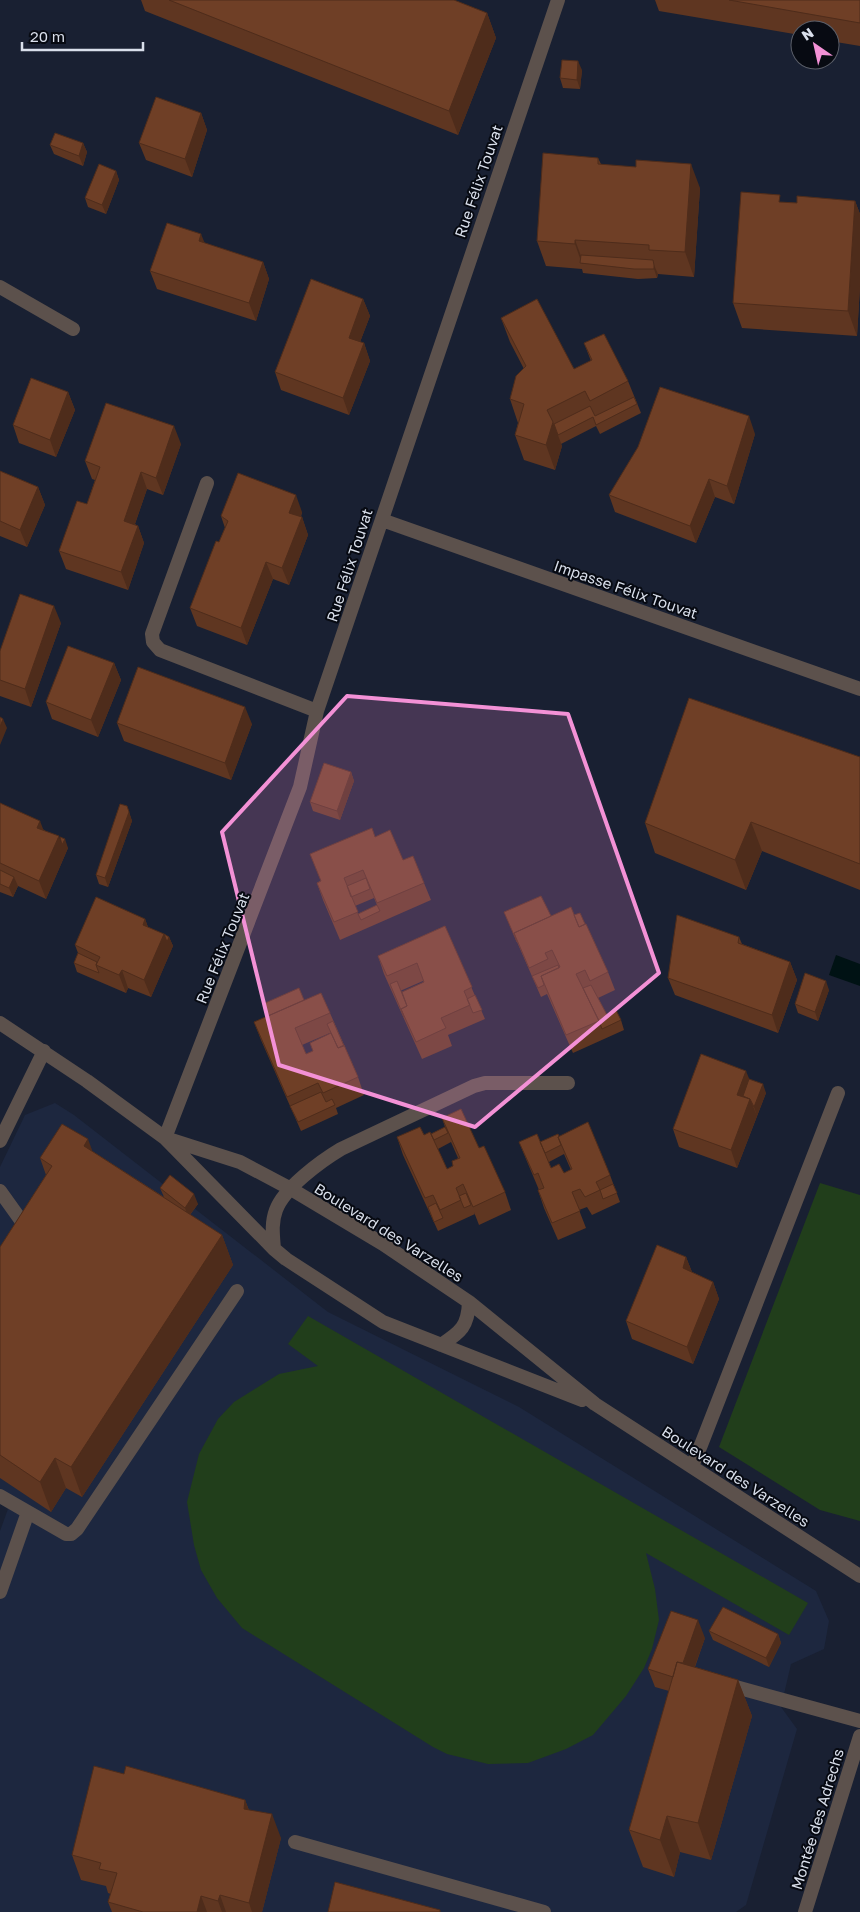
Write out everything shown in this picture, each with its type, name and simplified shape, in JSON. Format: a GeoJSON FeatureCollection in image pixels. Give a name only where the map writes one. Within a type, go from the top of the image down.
{"type":"FeatureCollection","features":[{"type":"Feature","properties":{"kind":"street","name":"Rue Félix Touvat"},"geometry":{"type":"LineString","coordinates":[[165,1138],[300,787],[317,711],[558,0]]}},
{"type":"Feature","properties":{"kind":"street"},"geometry":{"type":"LineString","coordinates":[[0,287],[73,329]]}},
{"type":"Feature","properties":{"kind":"street"},"geometry":{"type":"LineString","coordinates":[[207,483],[152,634],[153,642],[160,650],[317,711]]}},
{"type":"Feature","properties":{"kind":"street","name":"Impasse Félix Touvat"},"geometry":{"type":"LineString","coordinates":[[382,520],[860,689]]}},
{"type":"Feature","properties":{"kind":"street","name":"Boulevard des Varzelles"},"geometry":{"type":"LineString","coordinates":[[0,1023],[44,1051],[165,1138],[274,1249],[286,1259],[383,1322],[595,1404]]}},
{"type":"Feature","properties":{"kind":"street"},"geometry":{"type":"LineString","coordinates":[[0,1141],[44,1051]]}},
{"type":"Feature","properties":{"kind":"street"},"geometry":{"type":"LineString","coordinates":[[291,1189],[328,1157],[341,1149],[474,1086],[485,1083],[568,1083]]}},
{"type":"Feature","properties":{"kind":"street"},"geometry":{"type":"LineString","coordinates":[[692,1466],[838,1093]]}},
{"type":"Feature","properties":{"kind":"street","name":"Boulevard des Varzelles"},"geometry":{"type":"LineString","coordinates":[[165,1138],[240,1162],[291,1189],[383,1244],[469,1302],[595,1404],[860,1576]]}},
{"type":"Feature","properties":{"kind":"street","name":"Boulevard des Varzelles"},"geometry":{"type":"LineString","coordinates":[[274,1249],[272,1230],[276,1210],[291,1189]]}},
{"type":"Feature","properties":{"kind":"street"},"geometry":{"type":"LineString","coordinates":[[0,1191],[25,1226],[28,1234],[20,1250]]}},
{"type":"Feature","properties":{"kind":"street"},"geometry":{"type":"LineString","coordinates":[[0,1496],[66,1534],[71,1534],[77,1529],[237,1291]]}},
{"type":"Feature","properties":{"kind":"street","name":"Boulevard des Varzelles"},"geometry":{"type":"LineString","coordinates":[[442,1344],[454,1337],[465,1325],[469,1314],[469,1302]]}},
{"type":"Feature","properties":{"kind":"street"},"geometry":{"type":"LineString","coordinates":[[0,1592],[28,1512]]}},
{"type":"Feature","properties":{"kind":"street"},"geometry":{"type":"LineString","coordinates":[[724,1684],[860,1721]]}},
{"type":"Feature","properties":{"kind":"street","name":"Montée des Adrechs"},"geometry":{"type":"LineString","coordinates":[[805,1912],[860,1736]]}},
{"type":"Feature","properties":{"kind":"street"},"geometry":{"type":"LineString","coordinates":[[295,1842],[513,1908],[544,1912]]}},
{"type":"Feature","properties":{"kind":"highlighted area"},"geometry":{"type":"Polygon","coordinates":[[[347,696],[568,714],[659,973],[475,1127],[279,1065],[222,832],[347,696]]]}},
{"type":"Feature","properties":{"kind":"shaded area"},"geometry":{"type":"Polygon","coordinates":[[[836,955],[860,964],[860,986],[829,975],[836,955]]]}},
{"type":"Feature","properties":{"kind":"shaded area"},"geometry":{"type":"Polygon","coordinates":[[[55,1103],[74,1115],[328,1312],[519,1407],[816,1591],[829,1621],[824,1649],[791,1664],[781,1707],[797,1729],[746,1905],[736,1912],[0,1912],[0,1531],[8,1509],[0,1504],[0,1167],[25,1115],[55,1103]]]}},
{"type":"Feature","properties":{"kind":"green space"},"geometry":{"type":"Polygon","coordinates":[[[820,1183],[860,1195],[860,1521],[820,1510],[719,1447],[820,1183]]]}},
{"type":"Feature","properties":{"kind":"green space"},"geometry":{"type":"Polygon","coordinates":[[[308,1316],[808,1603],[789,1635],[646,1553],[655,1589],[659,1620],[652,1649],[644,1668],[626,1696],[593,1735],[566,1749],[528,1763],[488,1764],[447,1754],[433,1747],[242,1628],[217,1598],[201,1570],[194,1545],[187,1502],[199,1454],[218,1419],[234,1402],[279,1374],[318,1366],[288,1344],[308,1316]]]}},
{"type":"Feature","properties":{"kind":"building"},"geometry":{"type":"Polygon","coordinates":[[[169,0],[454,0],[487,13],[449,111],[169,0]]]}},
{"type":"Feature","properties":{"kind":"building"},"geometry":{"type":"Polygon","coordinates":[[[729,0],[860,0],[860,23],[729,0]]]}},
{"type":"Feature","properties":{"kind":"building"},"geometry":{"type":"Polygon","coordinates":[[[562,60],[578,61],[577,80],[560,78],[562,60]]]}},
{"type":"Feature","properties":{"kind":"building"},"geometry":{"type":"Polygon","coordinates":[[[156,97],[201,113],[185,159],[139,143],[156,97]]]}},
{"type":"Feature","properties":{"kind":"building"},"geometry":{"type":"Polygon","coordinates":[[[55,133],[83,143],[79,156],[50,145],[55,133]]]}},
{"type":"Feature","properties":{"kind":"building"},"geometry":{"type":"Polygon","coordinates":[[[543,153],[598,158],[598,164],[636,167],[636,160],[691,164],[685,252],[649,250],[649,245],[575,240],[575,244],[537,241],[543,153]]]}},
{"type":"Feature","properties":{"kind":"building"},"geometry":{"type":"Polygon","coordinates":[[[99,164],[116,171],[102,205],[85,198],[99,164]]]}},
{"type":"Feature","properties":{"kind":"building"},"geometry":{"type":"Polygon","coordinates":[[[741,192],[780,195],[779,202],[797,203],[797,196],[855,201],[848,311],[733,303],[741,192]]]}},
{"type":"Feature","properties":{"kind":"building"},"geometry":{"type":"Polygon","coordinates":[[[167,223],[201,234],[199,241],[263,262],[249,303],[150,271],[167,223]]]}},
{"type":"Feature","properties":{"kind":"building"},"geometry":{"type":"Polygon","coordinates":[[[581,255],[653,260],[654,269],[634,269],[580,263],[581,255]]]}},
{"type":"Feature","properties":{"kind":"building"},"geometry":{"type":"Polygon","coordinates":[[[311,279],[363,299],[349,338],[364,343],[343,398],[275,372],[311,279]]]}},
{"type":"Feature","properties":{"kind":"building"},"geometry":{"type":"Polygon","coordinates":[[[537,299],[574,369],[592,360],[584,343],[604,334],[628,381],[590,401],[585,391],[547,410],[553,422],[546,445],[515,435],[524,404],[510,399],[516,376],[526,366],[501,318],[537,299]]]}},
{"type":"Feature","properties":{"kind":"building"},"geometry":{"type":"Polygon","coordinates":[[[31,378],[68,392],[50,440],[13,425],[31,378]]]}},
{"type":"Feature","properties":{"kind":"building"},"geometry":{"type":"Polygon","coordinates":[[[660,387],[749,416],[727,486],[709,479],[690,526],[609,495],[638,447],[660,387]]]}},
{"type":"Feature","properties":{"kind":"building"},"geometry":{"type":"Polygon","coordinates":[[[634,397],[637,404],[596,425],[593,417],[558,435],[554,424],[590,406],[595,416],[634,397]]]}},
{"type":"Feature","properties":{"kind":"building"},"geometry":{"type":"Polygon","coordinates":[[[106,403],[174,426],[156,478],[141,472],[124,521],[138,526],[121,572],[59,551],[77,501],[87,504],[100,467],[85,461],[106,403]]]}},
{"type":"Feature","properties":{"kind":"building"},"geometry":{"type":"Polygon","coordinates":[[[0,471],[38,487],[20,530],[0,521],[0,471]]]}},
{"type":"Feature","properties":{"kind":"building"},"geometry":{"type":"Polygon","coordinates":[[[238,473],[296,495],[289,513],[302,517],[282,568],[266,562],[241,628],[190,608],[216,541],[219,542],[228,521],[221,516],[238,473]]]}},
{"type":"Feature","properties":{"kind":"building"},"geometry":{"type":"Polygon","coordinates":[[[20,594],[54,606],[25,689],[0,680],[0,651],[20,594]]]}},
{"type":"Feature","properties":{"kind":"building"},"geometry":{"type":"Polygon","coordinates":[[[68,646],[114,663],[91,720],[46,702],[68,646]]]}},
{"type":"Feature","properties":{"kind":"building"},"geometry":{"type":"Polygon","coordinates":[[[138,667],[245,707],[225,763],[117,723],[138,667]]]}},
{"type":"Feature","properties":{"kind":"building"},"geometry":{"type":"Polygon","coordinates":[[[689,698],[860,757],[860,864],[751,822],[735,860],[645,823],[689,698]]]}},
{"type":"Feature","properties":{"kind":"building"},"geometry":{"type":"Polygon","coordinates":[[[324,763],[351,772],[337,811],[310,802],[324,763]]]}},
{"type":"Feature","properties":{"kind":"building"},"geometry":{"type":"Polygon","coordinates":[[[0,803],[40,821],[37,828],[59,836],[39,881],[0,863],[0,803]]]}},
{"type":"Feature","properties":{"kind":"building"},"geometry":{"type":"Polygon","coordinates":[[[120,804],[127,806],[129,812],[105,878],[96,875],[120,804]]]}},
{"type":"Feature","properties":{"kind":"building"},"geometry":{"type":"Polygon","coordinates":[[[372,828],[375,837],[390,830],[403,860],[413,856],[424,883],[377,903],[363,870],[344,878],[358,912],[334,922],[317,883],[321,881],[310,854],[372,828]]]}},
{"type":"Feature","properties":{"kind":"building"},"geometry":{"type":"Polygon","coordinates":[[[60,837],[65,839],[62,845],[60,837]]]}},
{"type":"Feature","properties":{"kind":"building"},"geometry":{"type":"Polygon","coordinates":[[[0,870],[14,877],[9,888],[0,884],[0,870]]]}},
{"type":"Feature","properties":{"kind":"building"},"geometry":{"type":"Polygon","coordinates":[[[366,878],[370,889],[351,897],[347,886],[366,878]]]}},
{"type":"Feature","properties":{"kind":"building"},"geometry":{"type":"Polygon","coordinates":[[[541,896],[551,916],[514,933],[517,942],[504,912],[541,896]]]}},
{"type":"Feature","properties":{"kind":"building"},"geometry":{"type":"Polygon","coordinates":[[[96,897],[145,919],[143,925],[164,934],[144,980],[122,970],[119,975],[96,965],[100,957],[75,945],[96,897]]]}},
{"type":"Feature","properties":{"kind":"building"},"geometry":{"type":"Polygon","coordinates":[[[377,905],[380,911],[361,920],[358,914],[377,905]]]}},
{"type":"Feature","properties":{"kind":"building"},"geometry":{"type":"Polygon","coordinates":[[[571,907],[579,927],[586,924],[608,972],[590,981],[585,970],[576,974],[599,1021],[566,1035],[541,976],[560,967],[552,950],[545,953],[548,959],[529,968],[514,933],[571,907]]]}},
{"type":"Feature","properties":{"kind":"building"},"geometry":{"type":"Polygon","coordinates":[[[580,913],[585,924],[579,927],[574,915],[580,913]]]}},
{"type":"Feature","properties":{"kind":"building"},"geometry":{"type":"Polygon","coordinates":[[[677,915],[739,937],[738,943],[790,962],[772,1015],[668,978],[677,915]]]}},
{"type":"Feature","properties":{"kind":"building"},"geometry":{"type":"Polygon","coordinates":[[[445,926],[472,987],[464,991],[470,1005],[441,1018],[446,1028],[416,1042],[401,1009],[407,1006],[402,992],[424,982],[417,963],[387,976],[378,956],[445,926]]]}},
{"type":"Feature","properties":{"kind":"building"},"geometry":{"type":"Polygon","coordinates":[[[78,953],[97,962],[96,965],[99,973],[74,963],[78,953]]]}},
{"type":"Feature","properties":{"kind":"building"},"geometry":{"type":"Polygon","coordinates":[[[558,965],[559,968],[541,976],[544,985],[538,988],[532,976],[558,965]]]}},
{"type":"Feature","properties":{"kind":"building"},"geometry":{"type":"Polygon","coordinates":[[[805,973],[826,981],[815,1012],[795,1004],[805,973]]]}},
{"type":"Feature","properties":{"kind":"building"},"geometry":{"type":"Polygon","coordinates":[[[397,981],[407,1006],[401,1009],[404,1017],[390,984],[397,981]]]}},
{"type":"Feature","properties":{"kind":"building"},"geometry":{"type":"Polygon","coordinates":[[[591,985],[607,1015],[616,1010],[621,1020],[602,1029],[583,988],[591,985]]]}},
{"type":"Feature","properties":{"kind":"building"},"geometry":{"type":"Polygon","coordinates":[[[299,988],[304,1000],[268,1016],[263,1004],[299,988]]]}},
{"type":"Feature","properties":{"kind":"building"},"geometry":{"type":"Polygon","coordinates":[[[321,993],[330,1013],[295,1028],[306,1054],[313,1051],[310,1043],[331,1033],[338,1048],[344,1045],[358,1077],[323,1093],[318,1083],[287,1097],[254,1022],[321,993]]]}},
{"type":"Feature","properties":{"kind":"building"},"geometry":{"type":"Polygon","coordinates":[[[475,995],[482,1010],[473,1013],[467,999],[475,995]]]}},
{"type":"Feature","properties":{"kind":"building"},"geometry":{"type":"Polygon","coordinates":[[[333,1021],[344,1046],[338,1048],[327,1024],[333,1021]]]}},
{"type":"Feature","properties":{"kind":"building"},"geometry":{"type":"Polygon","coordinates":[[[701,1054],[746,1071],[737,1095],[750,1099],[731,1150],[673,1129],[701,1054]]]}},
{"type":"Feature","properties":{"kind":"building"},"geometry":{"type":"Polygon","coordinates":[[[749,1079],[763,1084],[754,1107],[750,1099],[743,1096],[749,1079]]]}},
{"type":"Feature","properties":{"kind":"building"},"geometry":{"type":"Polygon","coordinates":[[[321,1092],[326,1102],[332,1099],[335,1105],[298,1122],[290,1106],[321,1092]]]}},
{"type":"Feature","properties":{"kind":"building"},"geometry":{"type":"Polygon","coordinates":[[[461,1109],[479,1148],[484,1146],[505,1192],[473,1207],[463,1184],[456,1188],[461,1200],[440,1210],[433,1195],[425,1198],[397,1137],[420,1127],[424,1135],[430,1132],[447,1169],[453,1166],[452,1161],[460,1158],[442,1118],[461,1109]]]}},
{"type":"Feature","properties":{"kind":"building"},"geometry":{"type":"Polygon","coordinates":[[[588,1122],[610,1175],[596,1182],[600,1190],[585,1197],[580,1189],[572,1192],[580,1211],[552,1223],[538,1190],[544,1188],[538,1173],[534,1175],[519,1142],[537,1134],[551,1168],[559,1164],[564,1173],[572,1169],[558,1137],[588,1122]]]}},
{"type":"Feature","properties":{"kind":"building"},"geometry":{"type":"Polygon","coordinates":[[[62,1124],[88,1139],[84,1146],[222,1235],[71,1467],[55,1458],[40,1482],[0,1455],[0,1247],[52,1166],[40,1158],[62,1124]]]}},
{"type":"Feature","properties":{"kind":"building"},"geometry":{"type":"Polygon","coordinates":[[[445,1127],[448,1133],[434,1140],[431,1134],[445,1127]]]}},
{"type":"Feature","properties":{"kind":"building"},"geometry":{"type":"Polygon","coordinates":[[[558,1134],[561,1145],[545,1153],[540,1142],[558,1134]]]}},
{"type":"Feature","properties":{"kind":"building"},"geometry":{"type":"Polygon","coordinates":[[[170,1175],[194,1194],[185,1208],[160,1188],[170,1175]]]}},
{"type":"Feature","properties":{"kind":"building"},"geometry":{"type":"Polygon","coordinates":[[[613,1184],[617,1193],[603,1199],[600,1190],[613,1184]]]}},
{"type":"Feature","properties":{"kind":"building"},"geometry":{"type":"Polygon","coordinates":[[[466,1193],[471,1205],[464,1208],[459,1196],[466,1193]]]}},
{"type":"Feature","properties":{"kind":"building"},"geometry":{"type":"Polygon","coordinates":[[[436,1203],[443,1218],[434,1222],[428,1207],[436,1203]]]}},
{"type":"Feature","properties":{"kind":"building"},"geometry":{"type":"Polygon","coordinates":[[[657,1245],[686,1257],[683,1268],[713,1282],[687,1347],[626,1321],[657,1245]]]}},
{"type":"Feature","properties":{"kind":"building"},"geometry":{"type":"Polygon","coordinates":[[[723,1607],[778,1634],[766,1658],[709,1631],[723,1607]]]}},
{"type":"Feature","properties":{"kind":"building"},"geometry":{"type":"Polygon","coordinates":[[[671,1611],[698,1620],[683,1663],[677,1662],[673,1677],[648,1669],[671,1611]]]}},
{"type":"Feature","properties":{"kind":"building"},"geometry":{"type":"Polygon","coordinates":[[[677,1662],[738,1680],[698,1823],[667,1816],[660,1840],[629,1830],[677,1662]]]}},
{"type":"Feature","properties":{"kind":"building"},"geometry":{"type":"Polygon","coordinates":[[[94,1766],[124,1774],[126,1766],[245,1800],[244,1809],[272,1814],[249,1903],[220,1895],[218,1901],[201,1896],[197,1912],[143,1912],[108,1902],[117,1873],[99,1869],[101,1863],[72,1855],[94,1766]]]}},
{"type":"Feature","properties":{"kind":"building"},"geometry":{"type":"Polygon","coordinates":[[[335,1882],[440,1910],[440,1912],[328,1912],[335,1882]]]}}]}
